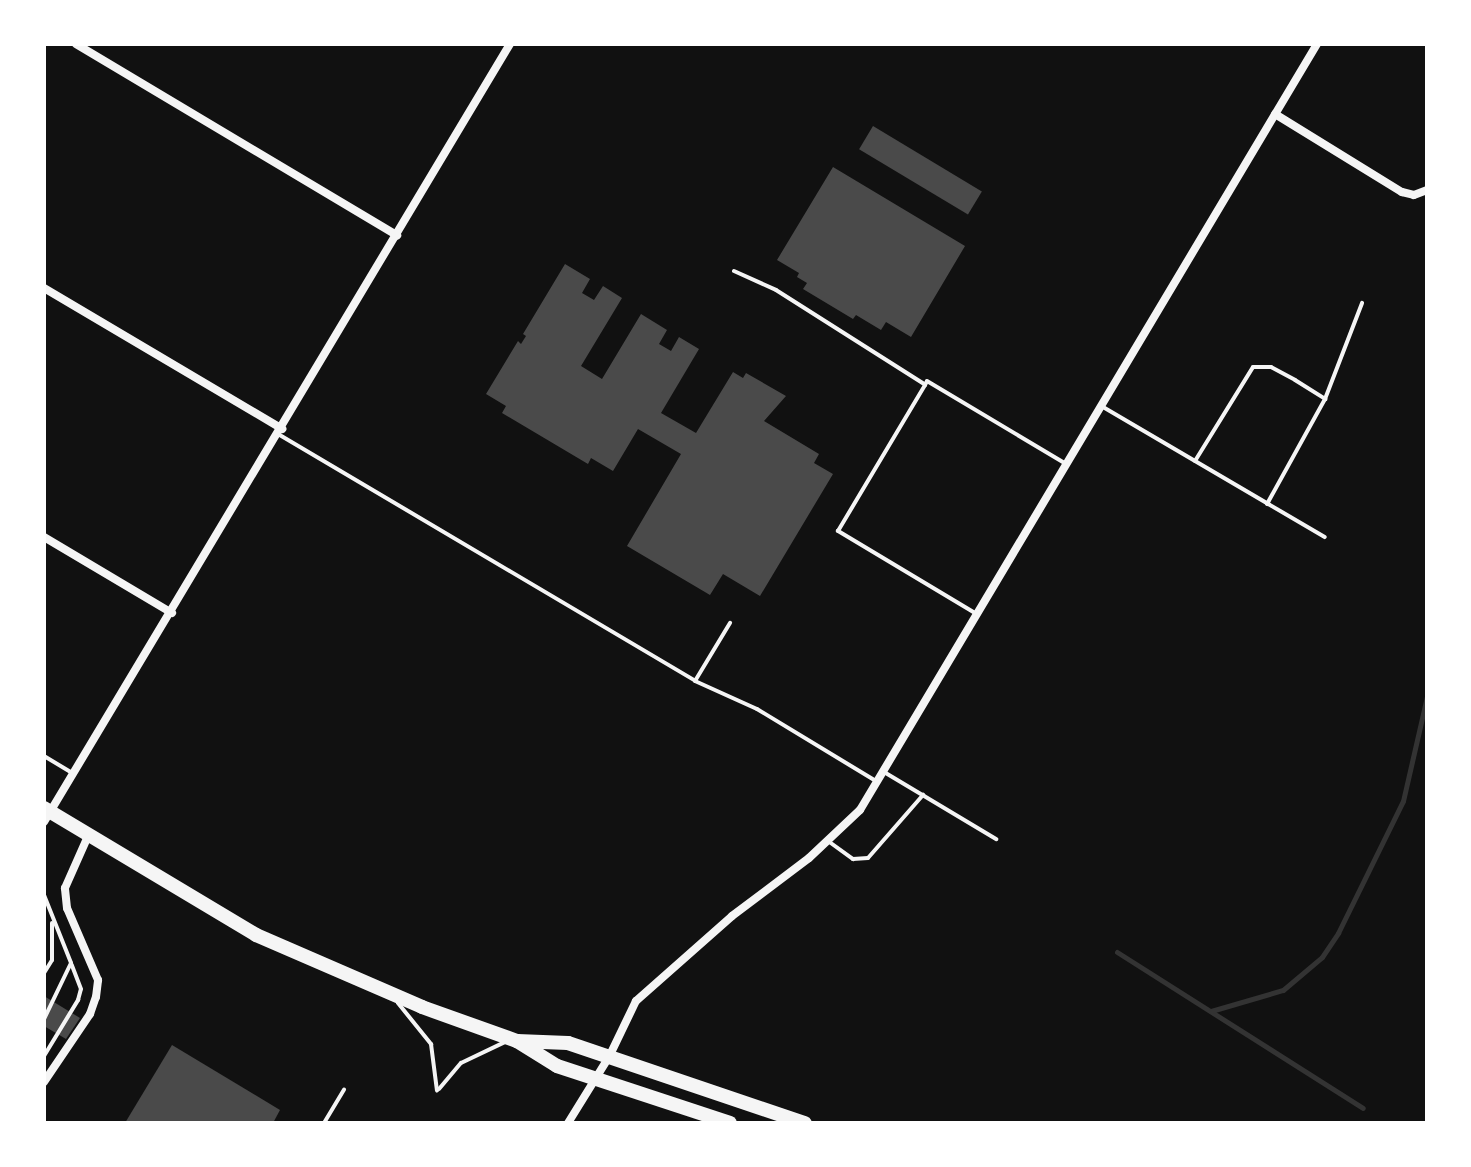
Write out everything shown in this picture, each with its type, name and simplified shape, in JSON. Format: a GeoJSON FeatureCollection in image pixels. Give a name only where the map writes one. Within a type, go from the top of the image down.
{"type":"FeatureCollection","features":[{"type":"Feature","properties":{"kind":"main road"},"geometry":{"type":"LineString","coordinates":[[46,814],[256,935],[392,995],[514,1040],[543,1060],[696,1117],[730,1123]]}},
{"type":"Feature","properties":{"kind":"main road"},"geometry":{"type":"LineString","coordinates":[[514,1040],[555,1040],[805,1123]]}},
{"type":"Feature","properties":{"kind":"street"},"geometry":{"type":"LineString","coordinates":[[76,44],[397,235]]}},
{"type":"Feature","properties":{"kind":"street"},"geometry":{"type":"LineString","coordinates":[[46,814],[75,774],[510,44]]}},
{"type":"Feature","properties":{"kind":"street"},"geometry":{"type":"LineString","coordinates":[[568,1123],[609,1057],[636,1001],[732,916],[828,841],[860,810],[1317,44]]}},
{"type":"Feature","properties":{"kind":"street"},"geometry":{"type":"LineString","coordinates":[[1275,114],[1402,192],[1414,195],[1427,190]]}},
{"type":"Feature","properties":{"kind":"street"},"geometry":{"type":"LineString","coordinates":[[44,288],[280,432]]}},
{"type":"Feature","properties":{"kind":"street"},"geometry":{"type":"LineString","coordinates":[[44,537],[172,613]]}},
{"type":"Feature","properties":{"kind":"street"},"geometry":{"type":"LineString","coordinates":[[44,1082],[90,1014],[96,997],[98,980],[67,908],[65,888],[88,836]]}},
{"type":"Feature","properties":{"kind":"lane"},"geometry":{"type":"LineString","coordinates":[[734,271],[802,306],[925,385]]}},
{"type":"Feature","properties":{"kind":"lane"},"geometry":{"type":"LineString","coordinates":[[1267,504],[1325,399],[1362,303]]}},
{"type":"Feature","properties":{"kind":"lane"},"geometry":{"type":"LineString","coordinates":[[1195,461],[1253,367],[1271,367],[1325,399]]}},
{"type":"Feature","properties":{"kind":"lane"},"geometry":{"type":"LineString","coordinates":[[975,613],[838,531],[927,381],[1066,464]]}},
{"type":"Feature","properties":{"kind":"lane"},"geometry":{"type":"LineString","coordinates":[[1101,405],[1325,537]]}},
{"type":"Feature","properties":{"kind":"lane"},"geometry":{"type":"LineString","coordinates":[[280,432],[695,681],[757,709],[876,781]]}},
{"type":"Feature","properties":{"kind":"lane"},"geometry":{"type":"LineString","coordinates":[[695,681],[730,623]]}},
{"type":"Feature","properties":{"kind":"lane"},"geometry":{"type":"LineString","coordinates":[[44,756],[75,774]]}},
{"type":"Feature","properties":{"kind":"lane"},"geometry":{"type":"LineString","coordinates":[[882,771],[996,839]]}},
{"type":"Feature","properties":{"kind":"lane"},"geometry":{"type":"LineString","coordinates":[[828,841],[853,859],[868,858],[923,795]]}},
{"type":"Feature","properties":{"kind":"lane"},"geometry":{"type":"LineString","coordinates":[[44,895],[51,921],[81,989],[44,1056]]}},
{"type":"Feature","properties":{"kind":"lane"},"geometry":{"type":"LineString","coordinates":[[44,973],[52,960],[51,921]]}},
{"type":"Feature","properties":{"kind":"lane"},"geometry":{"type":"LineString","coordinates":[[44,1019],[71,963]]}},
{"type":"Feature","properties":{"kind":"lane"},"geometry":{"type":"LineString","coordinates":[[392,995],[431,1044],[437,1091],[461,1063],[514,1040]]}},
{"type":"Feature","properties":{"kind":"lane"},"geometry":{"type":"LineString","coordinates":[[324,1123],[344,1090]]}},
{"type":"Feature","properties":{"kind":"building"},"geometry":{"type":"Polygon","coordinates":[[[873,126],[982,191],[968,215],[859,149],[873,126]]]}},
{"type":"Feature","properties":{"kind":"building"},"geometry":{"type":"Polygon","coordinates":[[[833,167],[965,246],[911,337],[886,322],[881,330],[856,315],[853,319],[803,289],[807,283],[797,277],[799,273],[777,260],[833,167]]]}},
{"type":"Feature","properties":{"kind":"building"},"geometry":{"type":"Polygon","coordinates":[[[565,264],[590,279],[582,293],[594,300],[603,286],[622,298],[581,366],[602,379],[641,314],[667,330],[659,344],[671,351],[679,337],[699,349],[661,413],[696,433],[733,372],[743,378],[746,373],[786,396],[764,421],[819,454],[814,463],[833,474],[760,596],[723,574],[710,595],[627,546],[681,454],[638,429],[613,471],[591,458],[588,464],[502,413],[506,406],[486,394],[518,341],[521,344],[526,336],[523,334],[565,264]]]}},
{"type":"Feature","properties":{"kind":"building"},"geometry":{"type":"Polygon","coordinates":[[[44,996],[80,1018],[66,1039],[44,1026],[44,996]]]}},
{"type":"Feature","properties":{"kind":"building"},"geometry":{"type":"Polygon","coordinates":[[[172,1045],[280,1110],[273,1123],[125,1123],[172,1045]]]}},
{"type":"Feature","properties":{"kind":"waterway"},"geometry":{"type":"LineString","coordinates":[[1211,1011],[1283,990],[1322,957],[1338,933],[1403,801],[1427,696]]}},
{"type":"Feature","properties":{"kind":"waterway"},"geometry":{"type":"LineString","coordinates":[[1117,952],[1363,1108]]}}]}
